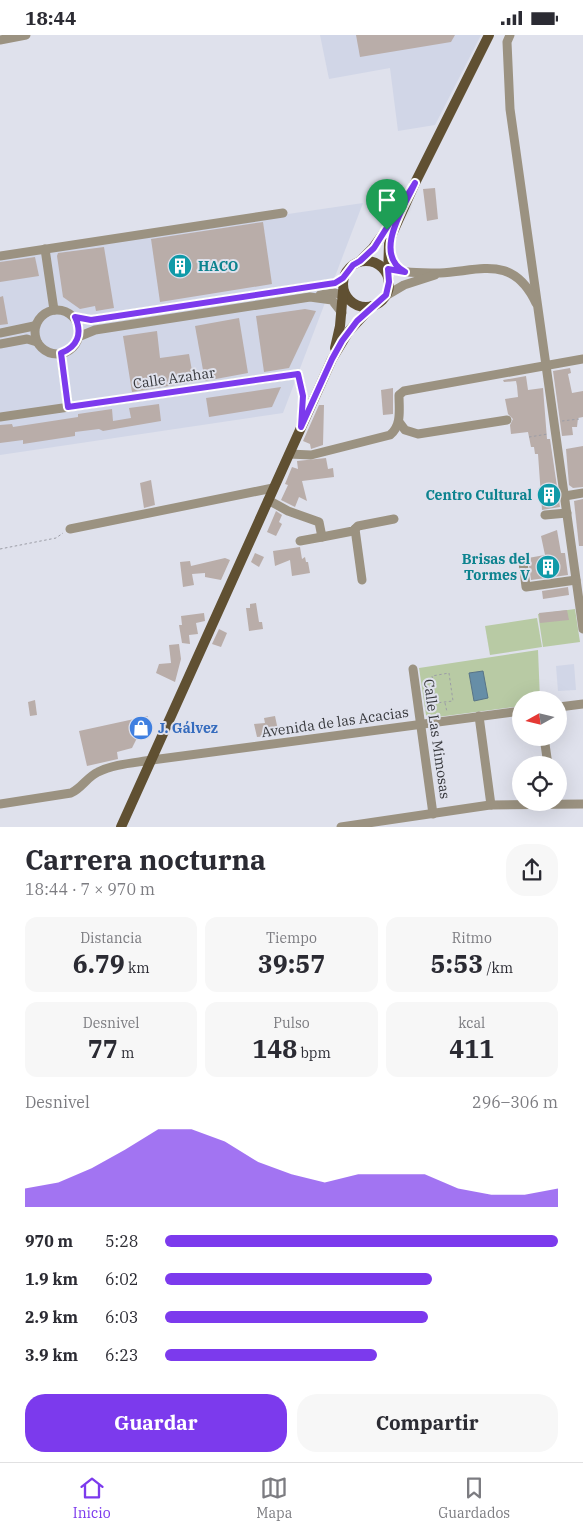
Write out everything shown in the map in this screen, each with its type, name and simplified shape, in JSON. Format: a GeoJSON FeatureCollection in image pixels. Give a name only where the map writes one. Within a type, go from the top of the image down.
{"type":"FeatureCollection","features":[{"type":"Feature","properties":{"kind":"main road"},"geometry":{"type":"LineString","coordinates":[[121,827],[332,359],[349,331],[372,306],[386,295],[389,282],[386,271],[393,233],[415,183],[489,35]]}},
{"type":"Feature","properties":{"kind":"main road"},"geometry":{"type":"LineString","coordinates":[[332,359],[342,314],[343,278],[387,230],[415,183]]}},
{"type":"Feature","properties":{"kind":"main road"},"geometry":{"type":"LineString","coordinates":[[360,261],[376,263],[386,271]]}},
{"type":"Feature","properties":{"kind":"main road"},"geometry":{"type":"LineString","coordinates":[[344,294],[354,304],[372,306]]}},
{"type":"Feature","properties":{"kind":"street"},"geometry":{"type":"LineString","coordinates":[[0,40],[26,35]]}},
{"type":"Feature","properties":{"kind":"street"},"geometry":{"type":"LineString","coordinates":[[510,35],[507,42],[510,109],[583,629]]}},
{"type":"Feature","properties":{"kind":"street"},"geometry":{"type":"LineString","coordinates":[[0,256],[283,213]]}},
{"type":"Feature","properties":{"kind":"street"},"geometry":{"type":"LineString","coordinates":[[45,249],[54,310]]}},
{"type":"Feature","properties":{"kind":"street"},"geometry":{"type":"LineString","coordinates":[[389,252],[396,265],[405,272]]}},
{"type":"Feature","properties":{"kind":"street"},"geometry":{"type":"LineString","coordinates":[[386,271],[440,273],[486,267],[500,269],[527,288],[539,313]]}},
{"type":"Feature","properties":{"kind":"street"},"geometry":{"type":"LineString","coordinates":[[386,295],[404,285],[440,273]]}},
{"type":"Feature","properties":{"kind":"street"},"geometry":{"type":"LineString","coordinates":[[0,333],[34,327],[44,314],[54,310],[61,310],[75,317],[91,320],[335,283],[343,278]]}},
{"type":"Feature","properties":{"kind":"street"},"geometry":{"type":"LineString","coordinates":[[78,337],[95,331],[335,293],[344,294]]}},
{"type":"Feature","properties":{"kind":"street"},"geometry":{"type":"LineString","coordinates":[[310,297],[332,300],[342,314]]}},
{"type":"Feature","properties":{"kind":"street"},"geometry":{"type":"LineString","coordinates":[[0,343],[27,339],[37,342],[46,351],[61,353],[70,350],[78,337],[79,331],[75,317]]}},
{"type":"Feature","properties":{"kind":"street"},"geometry":{"type":"LineString","coordinates":[[34,327],[37,342]]}},
{"type":"Feature","properties":{"kind":"street"},"geometry":{"type":"LineString","coordinates":[[61,353],[68,407]]}},
{"type":"Feature","properties":{"kind":"street"},"geometry":{"type":"LineString","coordinates":[[289,454],[302,457],[390,435],[397,430],[399,423],[399,395],[404,391],[583,359]]}},
{"type":"Feature","properties":{"kind":"street","name":"Calle Azahar"},"geometry":{"type":"LineString","coordinates":[[0,417],[298,374],[303,396],[301,427]]}},
{"type":"Feature","properties":{"kind":"street"},"geometry":{"type":"LineString","coordinates":[[399,423],[405,430],[418,434],[506,420]]}},
{"type":"Feature","properties":{"kind":"street"},"geometry":{"type":"LineString","coordinates":[[70,529],[273,488]]}},
{"type":"Feature","properties":{"kind":"street"},"geometry":{"type":"LineString","coordinates":[[565,496],[583,493]]}},
{"type":"Feature","properties":{"kind":"street"},"geometry":{"type":"LineString","coordinates":[[268,500],[288,511],[319,522],[322,537]]}},
{"type":"Feature","properties":{"kind":"street"},"geometry":{"type":"LineString","coordinates":[[545,515],[567,513]]}},
{"type":"Feature","properties":{"kind":"street"},"geometry":{"type":"LineString","coordinates":[[300,541],[394,519]]}},
{"type":"Feature","properties":{"kind":"street"},"geometry":{"type":"LineString","coordinates":[[355,529],[362,580]]}},
{"type":"Feature","properties":{"kind":"street"},"geometry":{"type":"LineString","coordinates":[[524,562],[526,587],[576,580]]}},
{"type":"Feature","properties":{"kind":"street","name":"Calle Las Mimosas"},"geometry":{"type":"LineString","coordinates":[[414,669],[433,814]]}},
{"type":"Feature","properties":{"kind":"street"},"geometry":{"type":"LineString","coordinates":[[568,706],[583,704]]}},
{"type":"Feature","properties":{"kind":"street","name":"Avenida de las Acacias"},"geometry":{"type":"LineString","coordinates":[[0,804],[71,793],[79,789],[87,779],[97,772],[152,760],[512,712]]}},
{"type":"Feature","properties":{"kind":"street"},"geometry":{"type":"LineString","coordinates":[[479,716],[491,805]]}},
{"type":"Feature","properties":{"kind":"street"},"geometry":{"type":"LineString","coordinates":[[567,804],[583,804]]}},
{"type":"Feature","properties":{"kind":"street"},"geometry":{"type":"LineString","coordinates":[[341,827],[491,805],[512,805]]}},
{"type":"Feature","properties":{"kind":"path"},"geometry":{"type":"LineString","coordinates":[[555,423],[579,419]]}},
{"type":"Feature","properties":{"kind":"path"},"geometry":{"type":"LineString","coordinates":[[529,437],[556,433]]}},
{"type":"Feature","properties":{"kind":"path"},"geometry":{"type":"LineString","coordinates":[[0,549],[56,538],[70,529]]}},
{"type":"Feature","properties":{"kind":"path"},"geometry":{"type":"LineString","coordinates":[[449,673],[453,701],[445,702],[436,703],[432,675],[449,673]]}},
{"type":"Feature","properties":{"kind":"path"},"geometry":{"type":"LineString","coordinates":[[445,702],[448,720]]}},
{"type":"Feature","properties":{"kind":"shaded area"},"geometry":{"type":"Polygon","coordinates":[[[320,35],[481,35],[435,125],[398,131],[390,68],[329,79],[320,35]]]}},
{"type":"Feature","properties":{"kind":"shaded area"},"geometry":{"type":"Polygon","coordinates":[[[363,203],[283,413],[0,455],[0,256],[363,203]]]}},
{"type":"Feature","properties":{"kind":"shaded area"},"geometry":{"type":"Polygon","coordinates":[[[574,664],[576,690],[558,691],[556,666],[574,664]]]}},
{"type":"Feature","properties":{"kind":"green space"},"geometry":{"type":"Polygon","coordinates":[[[575,609],[580,642],[543,647],[538,614],[575,609]]]}},
{"type":"Feature","properties":{"kind":"green space"},"geometry":{"type":"Polygon","coordinates":[[[537,618],[542,647],[490,655],[485,626],[537,618]]]}},
{"type":"Feature","properties":{"kind":"green space"},"geometry":{"type":"Polygon","coordinates":[[[538,650],[540,691],[512,691],[512,707],[430,718],[426,715],[419,668],[538,650]]]}},
{"type":"Feature","properties":{"kind":"water"},"geometry":{"type":"Polygon","coordinates":[[[483,671],[488,698],[474,701],[469,673],[483,671]]]}},
{"type":"Feature","properties":{"kind":"building"},"geometry":{"type":"Polygon","coordinates":[[[356,35],[455,35],[451,42],[360,57],[356,35]]]}},
{"type":"Feature","properties":{"kind":"building"},"geometry":{"type":"Polygon","coordinates":[[[435,188],[438,219],[427,221],[423,189],[435,188]]]}},
{"type":"Feature","properties":{"kind":"building"},"geometry":{"type":"Polygon","coordinates":[[[263,222],[272,284],[160,302],[151,239],[263,222]]]}},
{"type":"Feature","properties":{"kind":"building"},"geometry":{"type":"Polygon","coordinates":[[[104,247],[114,308],[96,311],[95,306],[80,309],[63,297],[58,253],[104,247]]]}},
{"type":"Feature","properties":{"kind":"building"},"geometry":{"type":"Polygon","coordinates":[[[35,257],[39,276],[0,282],[0,262],[35,257]]]}},
{"type":"Feature","properties":{"kind":"building"},"geometry":{"type":"Polygon","coordinates":[[[3,296],[8,324],[0,325],[0,297],[3,296]]]}},
{"type":"Feature","properties":{"kind":"building"},"geometry":{"type":"Polygon","coordinates":[[[305,309],[316,311],[289,368],[264,372],[256,316],[305,309]]]}},
{"type":"Feature","properties":{"kind":"building"},"geometry":{"type":"Polygon","coordinates":[[[239,318],[248,373],[205,381],[195,326],[239,318]]]}},
{"type":"Feature","properties":{"kind":"building"},"geometry":{"type":"Polygon","coordinates":[[[157,331],[160,358],[189,354],[194,382],[132,392],[123,336],[157,331]]]}},
{"type":"Feature","properties":{"kind":"building"},"geometry":{"type":"Polygon","coordinates":[[[570,368],[571,373],[568,374],[572,393],[583,391],[583,417],[578,418],[577,427],[572,427],[573,435],[562,436],[553,371],[570,368]]]}},
{"type":"Feature","properties":{"kind":"building"},"geometry":{"type":"Polygon","coordinates":[[[526,376],[528,390],[543,388],[547,439],[550,439],[560,507],[542,510],[538,454],[535,454],[534,447],[531,447],[528,432],[511,434],[510,425],[513,419],[508,414],[505,399],[518,397],[517,386],[516,381],[504,382],[503,380],[526,376]]]}},
{"type":"Feature","properties":{"kind":"building"},"geometry":{"type":"Polygon","coordinates":[[[281,387],[272,407],[209,417],[206,398],[281,387]]]}},
{"type":"Feature","properties":{"kind":"building"},"geometry":{"type":"Polygon","coordinates":[[[393,388],[393,414],[383,415],[381,390],[393,388]]]}},
{"type":"Feature","properties":{"kind":"building"},"geometry":{"type":"Polygon","coordinates":[[[159,404],[161,421],[103,431],[99,429],[75,432],[75,436],[23,444],[23,440],[0,443],[0,425],[12,424],[13,427],[78,417],[78,414],[112,409],[113,421],[131,418],[129,408],[159,404]]]}},
{"type":"Feature","properties":{"kind":"building"},"geometry":{"type":"Polygon","coordinates":[[[319,405],[324,405],[323,445],[311,449],[310,444],[303,441],[319,405]]]}},
{"type":"Feature","properties":{"kind":"building"},"geometry":{"type":"Polygon","coordinates":[[[583,446],[583,487],[573,488],[569,485],[566,449],[583,446]]]}},
{"type":"Feature","properties":{"kind":"building"},"geometry":{"type":"Polygon","coordinates":[[[326,458],[328,469],[333,468],[334,477],[302,481],[307,501],[299,497],[295,507],[281,500],[288,485],[285,484],[292,467],[298,469],[297,461],[326,458]]]}},
{"type":"Feature","properties":{"kind":"building"},"geometry":{"type":"Polygon","coordinates":[[[151,480],[155,505],[144,508],[140,483],[151,480]]]}},
{"type":"Feature","properties":{"kind":"building"},"geometry":{"type":"Polygon","coordinates":[[[583,499],[583,546],[579,546],[574,501],[583,499]]]}},
{"type":"Feature","properties":{"kind":"building"},"geometry":{"type":"Polygon","coordinates":[[[276,511],[282,515],[279,522],[282,524],[276,536],[267,532],[276,511]]]}},
{"type":"Feature","properties":{"kind":"building","name":"Brisas del Tormes V"},"geometry":{"type":"Polygon","coordinates":[[[557,530],[561,553],[565,553],[568,575],[531,580],[528,558],[545,555],[541,536],[557,530]]]}},
{"type":"Feature","properties":{"kind":"building"},"geometry":{"type":"Polygon","coordinates":[[[300,547],[302,559],[305,557],[306,562],[308,562],[310,573],[292,576],[290,560],[275,566],[273,551],[300,547]]]}},
{"type":"Feature","properties":{"kind":"building"},"geometry":{"type":"Polygon","coordinates":[[[255,553],[264,557],[259,567],[251,562],[255,553]]]}},
{"type":"Feature","properties":{"kind":"building"},"geometry":{"type":"Polygon","coordinates":[[[225,558],[230,560],[221,580],[205,577],[205,573],[192,574],[194,585],[183,587],[180,562],[190,561],[191,566],[225,558]]]}},
{"type":"Feature","properties":{"kind":"building"},"geometry":{"type":"Polygon","coordinates":[[[568,587],[569,595],[543,599],[542,591],[568,587]]]}},
{"type":"Feature","properties":{"kind":"building"},"geometry":{"type":"Polygon","coordinates":[[[256,603],[259,622],[262,622],[263,629],[249,631],[246,608],[250,608],[250,604],[256,603]]]}},
{"type":"Feature","properties":{"kind":"building"},"geometry":{"type":"Polygon","coordinates":[[[567,610],[569,620],[540,623],[539,613],[567,610]]]}},
{"type":"Feature","properties":{"kind":"building"},"geometry":{"type":"Polygon","coordinates":[[[204,613],[205,621],[196,623],[198,634],[189,635],[190,644],[182,643],[179,625],[182,625],[181,616],[204,613]]]}},
{"type":"Feature","properties":{"kind":"building"},"geometry":{"type":"Polygon","coordinates":[[[219,629],[227,633],[221,647],[212,644],[219,629]]]}},
{"type":"Feature","properties":{"kind":"building"},"geometry":{"type":"Polygon","coordinates":[[[179,644],[181,659],[175,682],[156,673],[159,664],[171,663],[169,645],[179,644]]]}},
{"type":"Feature","properties":{"kind":"building"},"geometry":{"type":"Polygon","coordinates":[[[35,700],[37,715],[30,716],[28,702],[35,700]]]}},
{"type":"Feature","properties":{"kind":"building"},"geometry":{"type":"Polygon","coordinates":[[[148,716],[132,748],[117,752],[118,759],[87,766],[79,731],[148,716]]]}},
{"type":"Feature","properties":{"kind":"building"},"geometry":{"type":"Polygon","coordinates":[[[275,716],[279,735],[257,737],[254,724],[265,723],[264,718],[275,716]]]}},
{"type":"Feature","properties":{"kind":"place","name":"HACO"},"geometry":{"type":"Point","coordinates":[180,266]}},
{"type":"Feature","properties":{"kind":"place","name":"Centro Cultural"},"geometry":{"type":"Point","coordinates":[549,495]}},
{"type":"Feature","properties":{"kind":"place","name":"Brisas del Tormes V"},"geometry":{"type":"Point","coordinates":[548,567]}},
{"type":"Feature","properties":{"kind":"place","name":"J. Gálvez"},"geometry":{"type":"Point","coordinates":[141,728]}},
{"type":"Feature","properties":{"kind":"route"},"geometry":{"type":"LineString","coordinates":[[415,183],[389,244],[389,252],[392,259],[405,272],[388,269],[389,288],[386,295],[383,300],[372,306],[368,313],[357,321],[342,341],[301,427],[303,396],[298,374],[68,407],[61,353],[70,350],[76,343],[79,331],[75,317],[91,320],[335,283],[343,278],[347,270],[374,248],[387,230],[415,183]]}}]}
